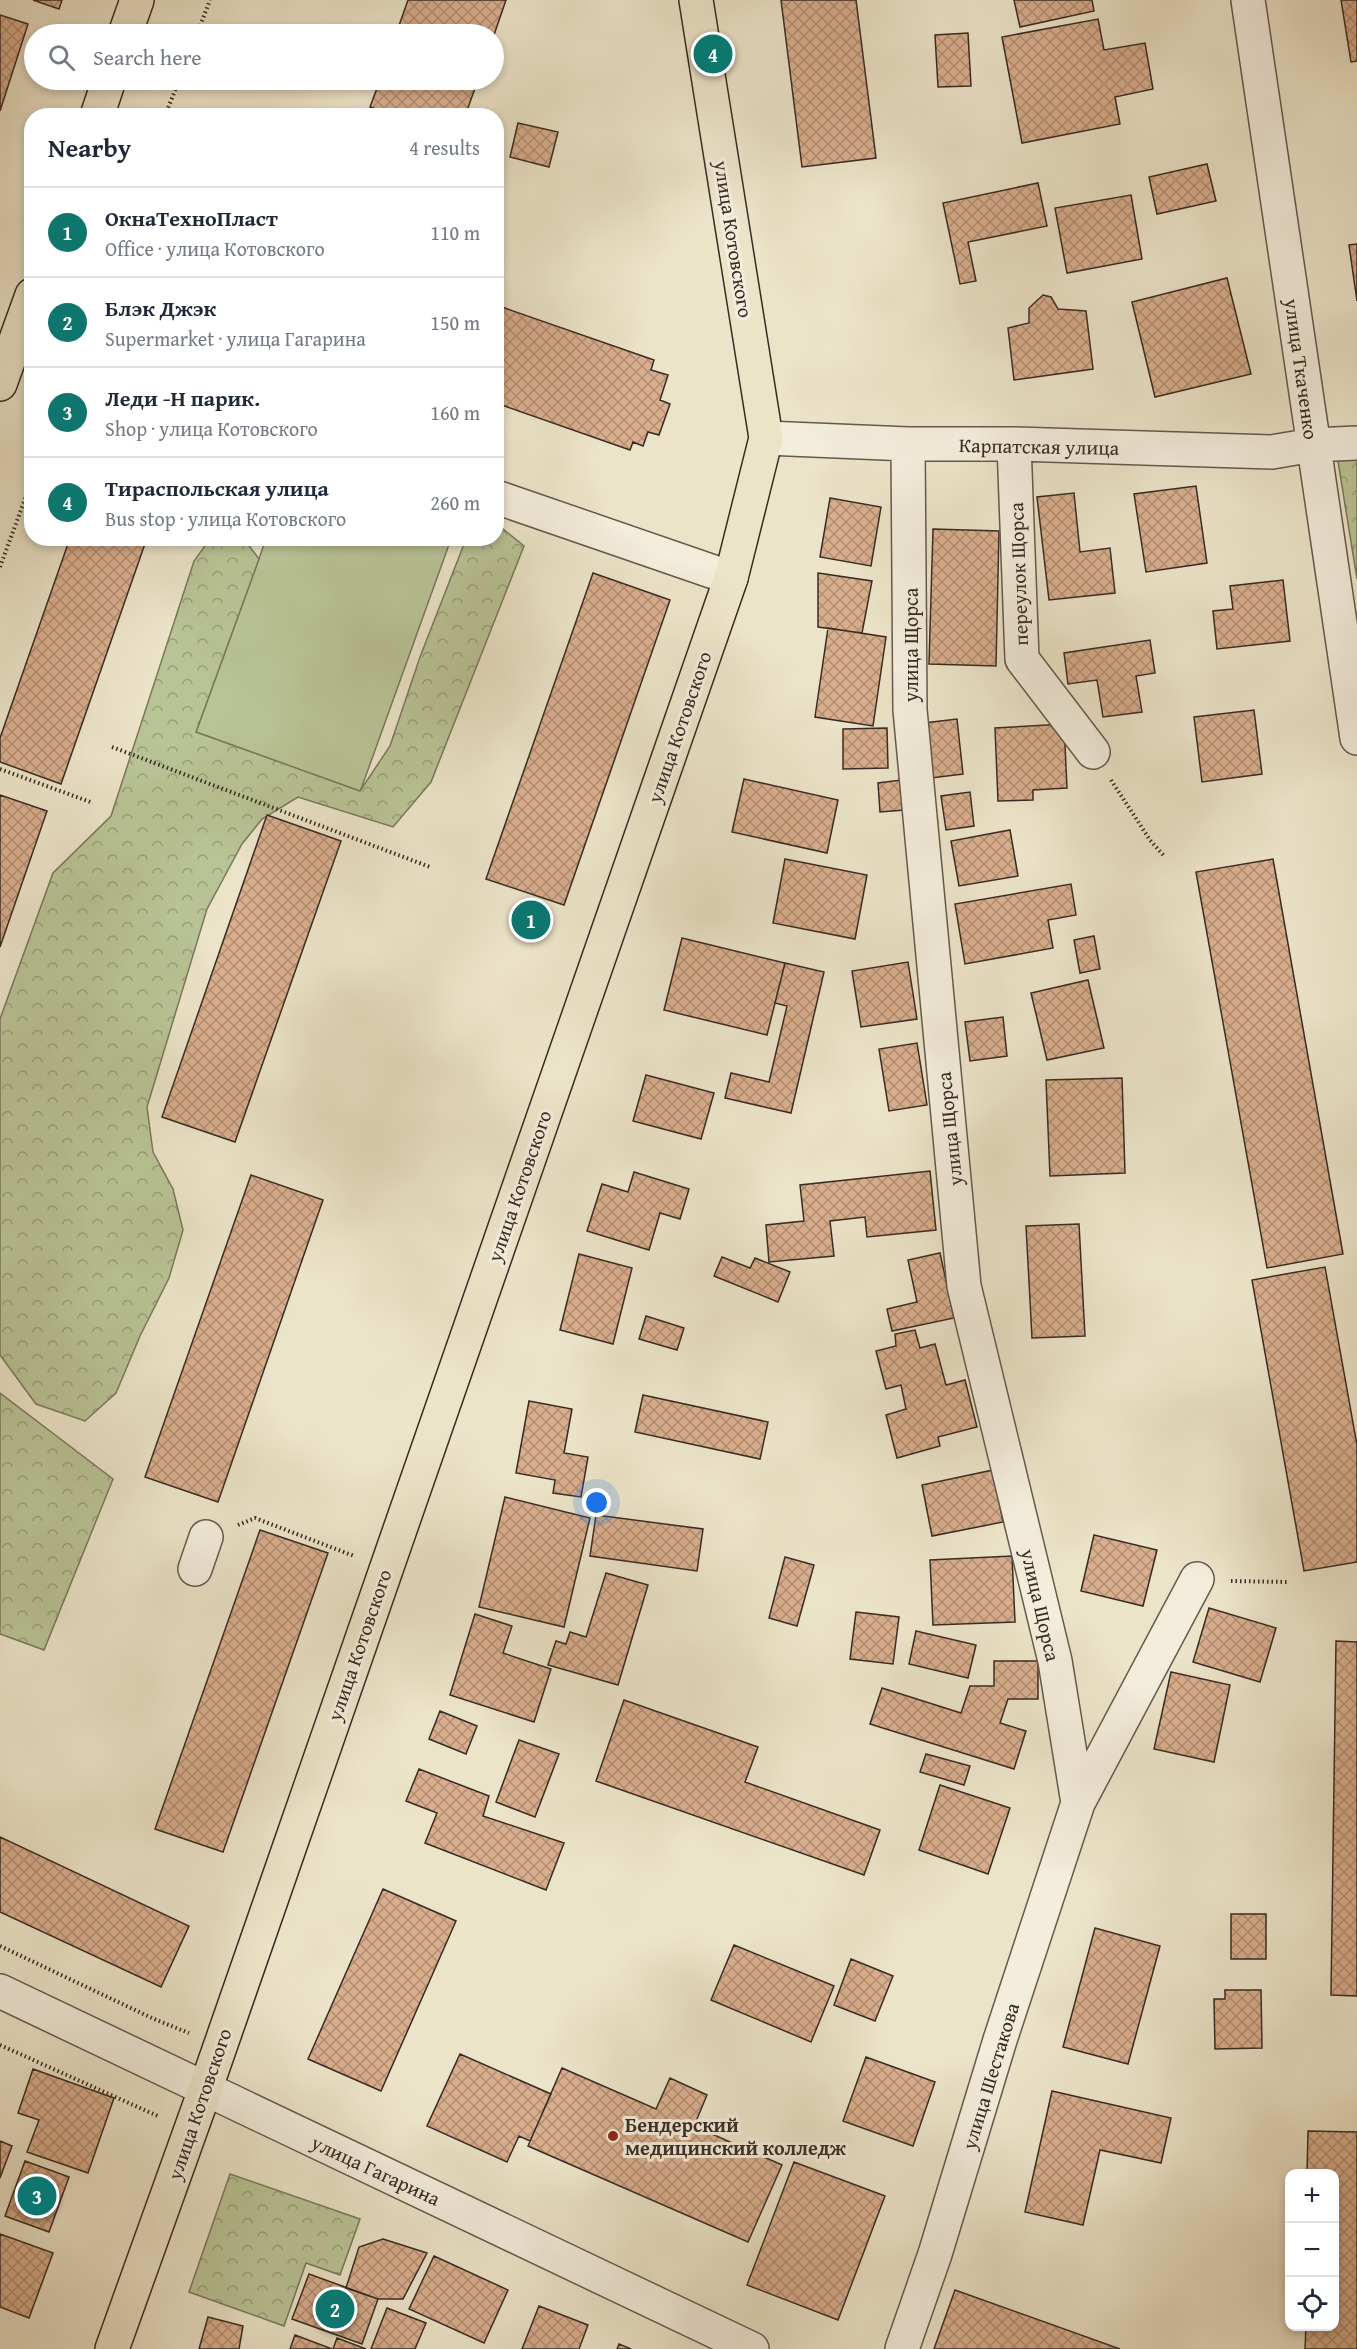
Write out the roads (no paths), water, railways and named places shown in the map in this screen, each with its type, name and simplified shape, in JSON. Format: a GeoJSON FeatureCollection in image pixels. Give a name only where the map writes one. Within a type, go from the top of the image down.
{"type":"FeatureCollection","features":[{"type":"Feature","properties":{"kind":"main road"},"geometry":{"type":"LineString","coordinates":[[129,24],[137,0]]}},
{"type":"Feature","properties":{"kind":"main road","name":"улица Котовского"},"geometry":{"type":"LineString","coordinates":[[112,2349],[206,2090],[730,578],[766,438],[696,0]]}},
{"type":"Feature","properties":{"kind":"main road"},"geometry":{"type":"LineString","coordinates":[[100,108],[106,90]]}},
{"type":"Feature","properties":{"kind":"main road"},"geometry":{"type":"LineString","coordinates":[[0,384],[24,326]]}},
{"type":"Feature","properties":{"kind":"street","name":"улица Ткаченко"},"geometry":{"type":"LineString","coordinates":[[1248,0],[1357,738]]}},
{"type":"Feature","properties":{"kind":"street","name":"Карпатская улица"},"geometry":{"type":"LineString","coordinates":[[766,438],[908,444],[1014,444],[1272,452],[1313,445],[1357,442]]}},
{"type":"Feature","properties":{"kind":"street","name":"улица Щорса"},"geometry":{"type":"LineString","coordinates":[[908,444],[910,710],[964,1286],[1054,1660],[1078,1803]]}},
{"type":"Feature","properties":{"kind":"street","name":"переулок Щорса"},"geometry":{"type":"LineString","coordinates":[[1014,444],[1022,659],[1093,752]]}},
{"type":"Feature","properties":{"kind":"street"},"geometry":{"type":"LineString","coordinates":[[504,500],[730,578]]}},
{"type":"Feature","properties":{"kind":"street"},"geometry":{"type":"LineString","coordinates":[[195,1569],[206,1537]]}},
{"type":"Feature","properties":{"kind":"street","name":"улица Шестакова"},"geometry":{"type":"LineString","coordinates":[[902,2349],[935,2254],[1000,2040],[1078,1803],[1197,1579]]}},
{"type":"Feature","properties":{"kind":"street","name":"улица Гагарина"},"geometry":{"type":"LineString","coordinates":[[0,1991],[752,2349]]}},
{"type":"Feature","properties":{"kind":"place","name":"Тираспольская улица"},"geometry":{"type":"Point","coordinates":[713,54]}},
{"type":"Feature","properties":{"kind":"place","name":"ОкнаТехноПласт"},"geometry":{"type":"Point","coordinates":[531,920]}},
{"type":"Feature","properties":{"kind":"place","name":"Бендерский медицинский колледж"},"geometry":{"type":"Point","coordinates":[613,2136]}},
{"type":"Feature","properties":{"kind":"place","name":"Леди -Н парик."},"geometry":{"type":"Point","coordinates":[37,2196]}},
{"type":"Feature","properties":{"kind":"place","name":"Блэк Джэк"},"geometry":{"type":"Point","coordinates":[335,2309]}}]}
